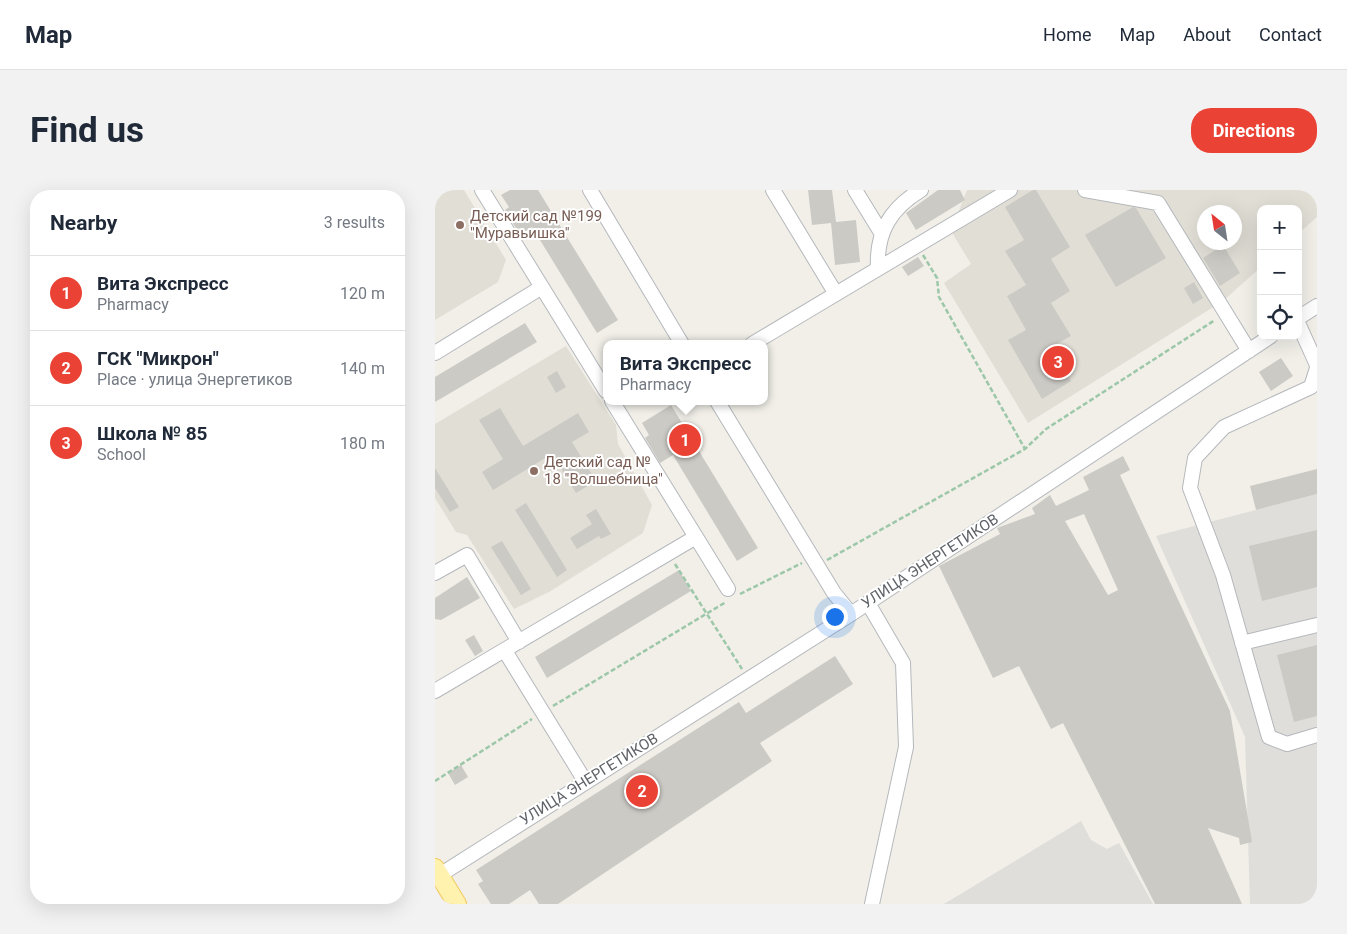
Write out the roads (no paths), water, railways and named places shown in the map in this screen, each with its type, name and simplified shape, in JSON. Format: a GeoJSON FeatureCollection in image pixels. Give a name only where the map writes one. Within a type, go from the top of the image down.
{"type":"FeatureCollection","features":[{"type":"Feature","properties":{"kind":"main road"},"geometry":{"type":"LineString","coordinates":[[436,873],[457,904]]}},
{"type":"Feature","properties":{"kind":"street"},"geometry":{"type":"LineString","coordinates":[[482,190],[603,386]]}},
{"type":"Feature","properties":{"kind":"street"},"geometry":{"type":"LineString","coordinates":[[590,190],[680,340]]}},
{"type":"Feature","properties":{"kind":"street"},"geometry":{"type":"LineString","coordinates":[[773,190],[836,294]]}},
{"type":"Feature","properties":{"kind":"street"},"geometry":{"type":"LineString","coordinates":[[855,190],[882,234]]}},
{"type":"Feature","properties":{"kind":"street"},"geometry":{"type":"LineString","coordinates":[[879,268],[877,249],[882,234],[896,208],[921,190]]}},
{"type":"Feature","properties":{"kind":"street"},"geometry":{"type":"LineString","coordinates":[[759,340],[1010,190]]}},
{"type":"Feature","properties":{"kind":"street"},"geometry":{"type":"LineString","coordinates":[[1085,190],[1158,203],[1249,351]]}},
{"type":"Feature","properties":{"kind":"street"},"geometry":{"type":"LineString","coordinates":[[435,353],[542,287]]}},
{"type":"Feature","properties":{"kind":"street"},"geometry":{"type":"LineString","coordinates":[[1302,315],[1317,306]]}},
{"type":"Feature","properties":{"kind":"street"},"geometry":{"type":"LineString","coordinates":[[1302,332],[1317,366],[1311,387],[1224,427],[1195,458],[1190,488],[1223,575],[1269,738],[1287,744],[1317,735]]}},
{"type":"Feature","properties":{"kind":"street","name":"УЛИЦА ЭНЕРГЕТИКОВ"},"geometry":{"type":"LineString","coordinates":[[436,873],[851,614],[1265,340]]}},
{"type":"Feature","properties":{"kind":"street"},"geometry":{"type":"LineString","coordinates":[[614,405],[732,595]]}},
{"type":"Feature","properties":{"kind":"street"},"geometry":{"type":"LineString","coordinates":[[719,405],[812,563],[851,614]]}},
{"type":"Feature","properties":{"kind":"street"},"geometry":{"type":"LineString","coordinates":[[435,690],[696,537]]}},
{"type":"Feature","properties":{"kind":"street"},"geometry":{"type":"LineString","coordinates":[[435,573],[467,555],[519,642]]}},
{"type":"Feature","properties":{"kind":"street"},"geometry":{"type":"LineString","coordinates":[[868,603],[903,663],[906,747],[872,904]]}},
{"type":"Feature","properties":{"kind":"street"},"geometry":{"type":"LineString","coordinates":[[1242,643],[1317,625]]}},
{"type":"Feature","properties":{"kind":"street"},"geometry":{"type":"LineString","coordinates":[[505,650],[585,781]]}},
{"type":"Feature","properties":{"kind":"place","name":"Детский сад №199 \"Муравьишка\""},"geometry":{"type":"Point","coordinates":[460,225]}},
{"type":"Feature","properties":{"kind":"place","name":"Школа № 85"},"geometry":{"type":"Point","coordinates":[1058,362]}},
{"type":"Feature","properties":{"kind":"place","name":"Вита Экспресс"},"geometry":{"type":"Point","coordinates":[685,440]}},
{"type":"Feature","properties":{"kind":"place","name":"Детский сад № 18 \"Волшебница\""},"geometry":{"type":"Point","coordinates":[534,471]}},
{"type":"Feature","properties":{"kind":"place","name":"ГСК \"Микрон\""},"geometry":{"type":"Point","coordinates":[642,791]}}]}
